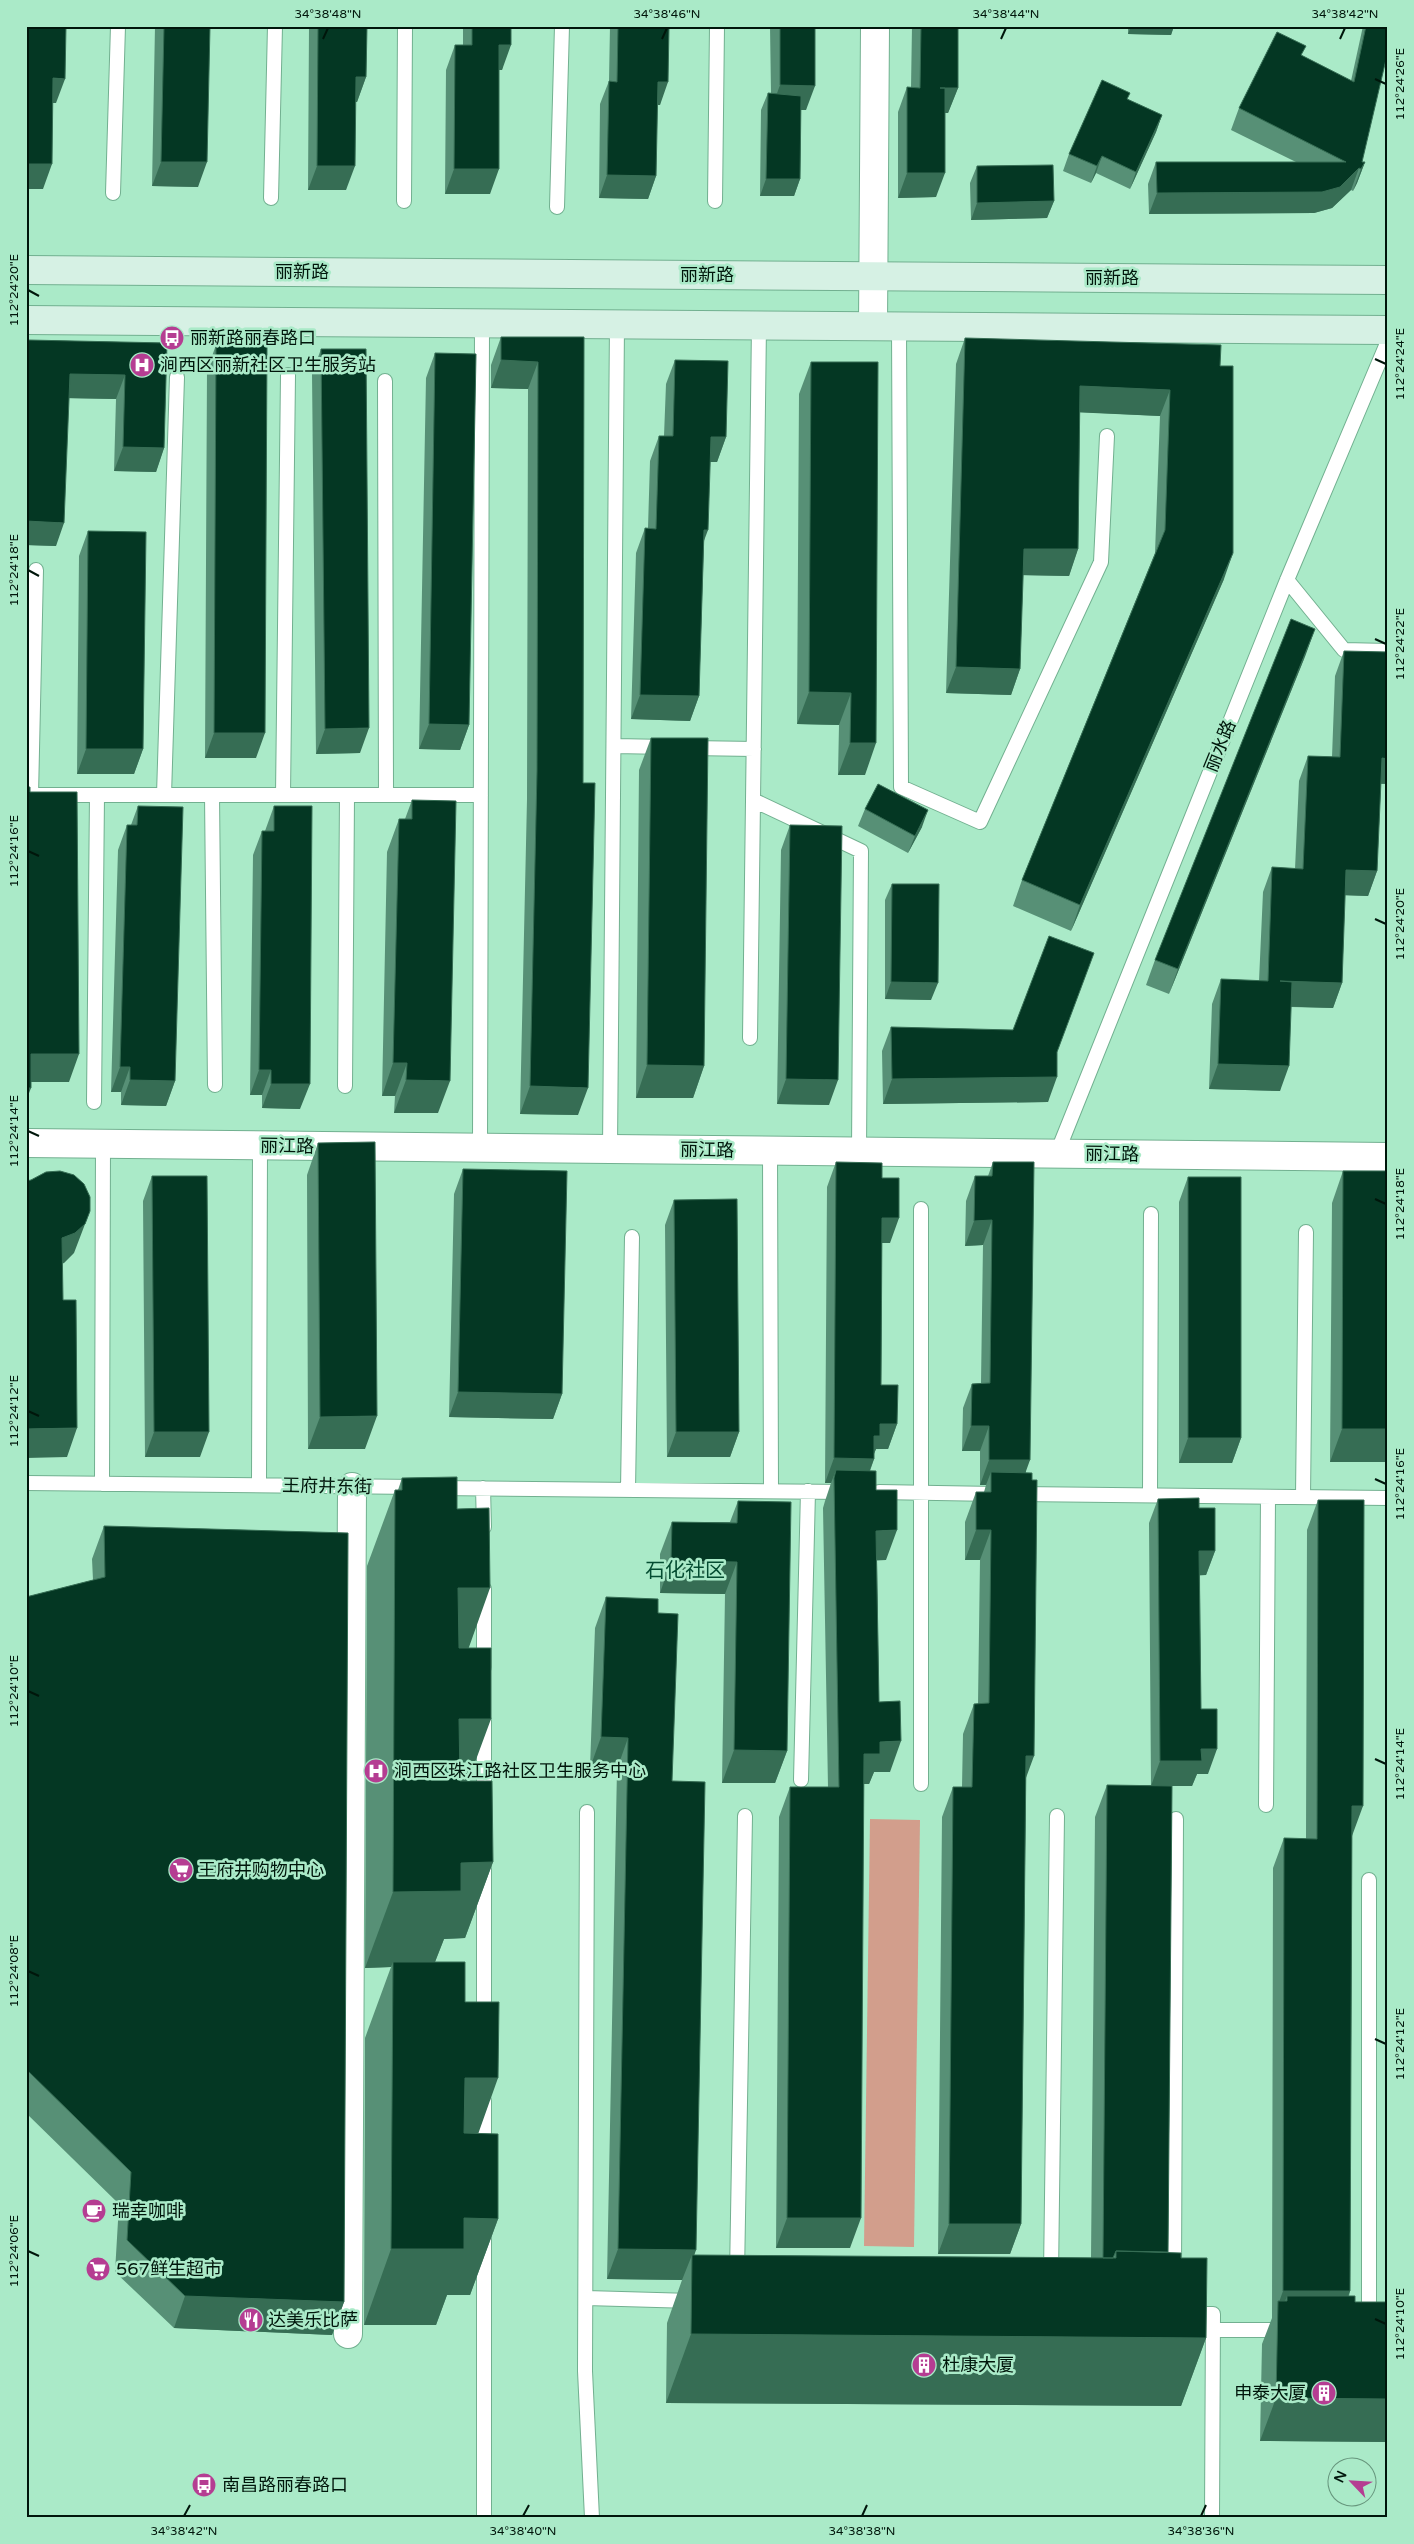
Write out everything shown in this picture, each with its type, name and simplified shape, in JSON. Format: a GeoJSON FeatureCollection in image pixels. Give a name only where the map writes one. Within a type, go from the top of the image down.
{"type":"FeatureCollection","features":[{"type":"Feature","properties":{"kind":"main road","name":"丽新路"},"geometry":{"type":"LineString","coordinates":[[26,270],[1388,280]]}},
{"type":"Feature","properties":{"kind":"main road"},"geometry":{"type":"LineString","coordinates":[[26,320],[1388,330]]}},
{"type":"Feature","properties":{"kind":"street"},"geometry":{"type":"LineString","coordinates":[[875,26],[873,276],[886,326]]}},
{"type":"Feature","properties":{"kind":"street","name":"丽江路"},"geometry":{"type":"LineString","coordinates":[[26,1143],[1388,1156]]}},
{"type":"Feature","properties":{"kind":"street"},"geometry":{"type":"LineString","coordinates":[[348,2334],[352,1487]]}},
{"type":"Feature","properties":{"kind":"lane"},"geometry":{"type":"LineString","coordinates":[[113,193],[118,26]]}},
{"type":"Feature","properties":{"kind":"lane"},"geometry":{"type":"LineString","coordinates":[[271,198],[275,26]]}},
{"type":"Feature","properties":{"kind":"lane"},"geometry":{"type":"LineString","coordinates":[[404,201],[405,26]]}},
{"type":"Feature","properties":{"kind":"lane"},"geometry":{"type":"LineString","coordinates":[[557,207],[562,26]]}},
{"type":"Feature","properties":{"kind":"lane"},"geometry":{"type":"LineString","coordinates":[[715,201],[716,26]]}},
{"type":"Feature","properties":{"kind":"lane"},"geometry":{"type":"LineString","coordinates":[[480,1148],[482,323]]}},
{"type":"Feature","properties":{"kind":"lane"},"geometry":{"type":"LineString","coordinates":[[610,1149],[615,746],[617,324]]}},
{"type":"Feature","properties":{"kind":"lane"},"geometry":{"type":"LineString","coordinates":[[750,1038],[759,325]]}},
{"type":"Feature","properties":{"kind":"lane"},"geometry":{"type":"LineString","coordinates":[[886,326],[901,787],[980,822],[1102,562],[1107,436]]}},
{"type":"Feature","properties":{"kind":"lane","name":"丽水路"},"geometry":{"type":"LineString","coordinates":[[1057,1154],[1287,580],[1388,341]]}},
{"type":"Feature","properties":{"kind":"lane"},"geometry":{"type":"LineString","coordinates":[[282,795],[288,374]]}},
{"type":"Feature","properties":{"kind":"lane"},"geometry":{"type":"LineString","coordinates":[[164,795],[177,377]]}},
{"type":"Feature","properties":{"kind":"lane"},"geometry":{"type":"LineString","coordinates":[[385,381],[386,795]]}},
{"type":"Feature","properties":{"kind":"lane"},"geometry":{"type":"LineString","coordinates":[[36,570],[29,795],[481,795]]}},
{"type":"Feature","properties":{"kind":"lane"},"geometry":{"type":"LineString","coordinates":[[1287,580],[1344,650],[1388,651]]}},
{"type":"Feature","properties":{"kind":"lane"},"geometry":{"type":"LineString","coordinates":[[615,746],[754,749]]}},
{"type":"Feature","properties":{"kind":"lane"},"geometry":{"type":"LineString","coordinates":[[94,1102],[97,795]]}},
{"type":"Feature","properties":{"kind":"lane"},"geometry":{"type":"LineString","coordinates":[[212,795],[215,1084]]}},
{"type":"Feature","properties":{"kind":"lane"},"geometry":{"type":"LineString","coordinates":[[345,1086],[346,795]]}},
{"type":"Feature","properties":{"kind":"lane"},"geometry":{"type":"LineString","coordinates":[[753,800],[861,851],[859,1152]]}},
{"type":"Feature","properties":{"kind":"lane"},"geometry":{"type":"LineString","coordinates":[[102,1484],[103,1144]]}},
{"type":"Feature","properties":{"kind":"lane"},"geometry":{"type":"LineString","coordinates":[[259,1486],[260,1146]]}},
{"type":"Feature","properties":{"kind":"lane"},"geometry":{"type":"LineString","coordinates":[[770,1150],[771,1491]]}},
{"type":"Feature","properties":{"kind":"lane"},"geometry":{"type":"LineString","coordinates":[[921,1784],[922,1209]]}},
{"type":"Feature","properties":{"kind":"lane"},"geometry":{"type":"LineString","coordinates":[[1150,1495],[1151,1214]]}},
{"type":"Feature","properties":{"kind":"lane"},"geometry":{"type":"LineString","coordinates":[[1303,1497],[1306,1232]]}},
{"type":"Feature","properties":{"kind":"lane"},"geometry":{"type":"LineString","coordinates":[[628,1490],[632,1237]]}},
{"type":"Feature","properties":{"kind":"lane","name":"王府井东街"},"geometry":{"type":"LineString","coordinates":[[26,1483],[1388,1498]]}},
{"type":"Feature","properties":{"kind":"lane"},"geometry":{"type":"LineString","coordinates":[[484,1488],[484,1537]]}},
{"type":"Feature","properties":{"kind":"lane"},"geometry":{"type":"LineString","coordinates":[[800,1780],[808,1491]]}},
{"type":"Feature","properties":{"kind":"lane"},"geometry":{"type":"LineString","coordinates":[[1266,1805],[1268,1496]]}},
{"type":"Feature","properties":{"kind":"lane"},"geometry":{"type":"LineString","coordinates":[[484,1577],[484,1686]]}},
{"type":"Feature","properties":{"kind":"lane"},"geometry":{"type":"LineString","coordinates":[[484,1706],[484,1815]]}},
{"type":"Feature","properties":{"kind":"lane"},"geometry":{"type":"LineString","coordinates":[[587,1812],[585,2372],[592,2518]]}},
{"type":"Feature","properties":{"kind":"lane"},"geometry":{"type":"LineString","coordinates":[[737,2292],[745,1816]]}},
{"type":"Feature","properties":{"kind":"lane"},"geometry":{"type":"LineString","coordinates":[[1051,2290],[1057,1816]]}},
{"type":"Feature","properties":{"kind":"lane"},"geometry":{"type":"LineString","coordinates":[[1174,2284],[1176,1819]]}},
{"type":"Feature","properties":{"kind":"lane"},"geometry":{"type":"LineString","coordinates":[[484,1854],[484,2032]]}},
{"type":"Feature","properties":{"kind":"lane"},"geometry":{"type":"LineString","coordinates":[[1369,1880],[1369,2330]]}},
{"type":"Feature","properties":{"kind":"lane"},"geometry":{"type":"LineString","coordinates":[[484,2092],[484,2161]]}},
{"type":"Feature","properties":{"kind":"lane"},"geometry":{"type":"LineString","coordinates":[[484,2220],[484,2518]]}},
{"type":"Feature","properties":{"kind":"lane"},"geometry":{"type":"LineString","coordinates":[[586,2298],[708,2301]]}},
{"type":"Feature","properties":{"kind":"lane"},"geometry":{"type":"LineString","coordinates":[[1174,2313],[1213,2314],[1212,2518]]}},
{"type":"Feature","properties":{"kind":"lane"},"geometry":{"type":"LineString","coordinates":[[1213,2330],[1301,2330]]}},
{"type":"Feature","properties":{"kind":"shaded area"},"geometry":{"type":"Polygon","coordinates":[[[870,1819],[920,1820],[914,2247],[864,2246],[870,1819]]]}},
{"type":"Feature","properties":{"kind":"building"},"geometry":{"type":"Polygon","coordinates":[[[26,26],[66,26],[65,79],[53,78],[52,164],[26,164],[26,26]]]}},
{"type":"Feature","properties":{"kind":"building"},"geometry":{"type":"Polygon","coordinates":[[[164,26],[210,26],[207,162],[161,162],[164,26]]]}},
{"type":"Feature","properties":{"kind":"building"},"geometry":{"type":"Polygon","coordinates":[[[318,26],[367,26],[366,77],[356,77],[355,166],[317,166],[318,26]]]}},
{"type":"Feature","properties":{"kind":"building"},"geometry":{"type":"Polygon","coordinates":[[[472,26],[511,26],[511,45],[499,45],[499,169],[454,169],[455,45],[472,45],[472,26]]]}},
{"type":"Feature","properties":{"kind":"building"},"geometry":{"type":"Polygon","coordinates":[[[618,26],[669,26],[668,82],[658,82],[656,176],[607,175],[609,81],[617,82],[618,26]]]}},
{"type":"Feature","properties":{"kind":"building"},"geometry":{"type":"Polygon","coordinates":[[[780,26],[815,26],[815,86],[780,85],[780,26]]]}},
{"type":"Feature","properties":{"kind":"building"},"geometry":{"type":"Polygon","coordinates":[[[921,26],[958,26],[958,88],[945,88],[945,173],[907,173],[907,87],[920,88],[921,26]]]}},
{"type":"Feature","properties":{"kind":"building"},"geometry":{"type":"Polygon","coordinates":[[[1366,26],[1388,26],[1388,51],[1362,162],[1365,162],[1361,169],[1359,168],[1340,187],[1322,192],[1157,193],[1156,162],[1346,162],[1239,108],[1277,32],[1306,46],[1301,55],[1354,82],[1366,26]]]}},
{"type":"Feature","properties":{"kind":"building"},"geometry":{"type":"Polygon","coordinates":[[[1102,80],[1130,93],[1127,99],[1162,115],[1136,172],[1102,156],[1097,166],[1069,154],[1102,80]]]}},
{"type":"Feature","properties":{"kind":"building"},"geometry":{"type":"Polygon","coordinates":[[[768,93],[801,96],[800,179],[766,179],[768,93]]]}},
{"type":"Feature","properties":{"kind":"building"},"geometry":{"type":"Polygon","coordinates":[[[1053,165],[1054,201],[977,203],[977,166],[1053,165]]]}},
{"type":"Feature","properties":{"kind":"building"},"geometry":{"type":"Polygon","coordinates":[[[501,337],[584,337],[583,783],[595,783],[588,1088],[530,1086],[537,771],[538,362],[501,360],[501,337]]]}},
{"type":"Feature","properties":{"kind":"building"},"geometry":{"type":"Polygon","coordinates":[[[965,338],[1221,345],[1220,366],[1233,366],[1233,553],[1080,905],[1022,880],[1165,530],[1170,390],[1080,386],[1078,549],[1024,549],[1020,669],[956,667],[965,338]]]}},
{"type":"Feature","properties":{"kind":"building"},"geometry":{"type":"Polygon","coordinates":[[[28,340],[167,343],[164,448],[123,447],[125,375],[70,374],[64,523],[26,521],[28,340]]]}},
{"type":"Feature","properties":{"kind":"building"},"geometry":{"type":"Polygon","coordinates":[[[216,345],[267,345],[265,733],[214,733],[216,345]]]}},
{"type":"Feature","properties":{"kind":"building"},"geometry":{"type":"Polygon","coordinates":[[[321,349],[366,349],[369,728],[325,729],[321,349]]]}},
{"type":"Feature","properties":{"kind":"building"},"geometry":{"type":"Polygon","coordinates":[[[435,353],[476,354],[469,725],[429,724],[435,353]]]}},
{"type":"Feature","properties":{"kind":"building"},"geometry":{"type":"Polygon","coordinates":[[[675,360],[728,361],[726,437],[711,437],[708,530],[704,530],[699,696],[640,695],[645,528],[656,529],[659,436],[673,436],[675,360]]]}},
{"type":"Feature","properties":{"kind":"building"},"geometry":{"type":"Polygon","coordinates":[[[811,362],[878,362],[876,743],[850,743],[851,693],[809,692],[811,362]]]}},
{"type":"Feature","properties":{"kind":"building"},"geometry":{"type":"Polygon","coordinates":[[[88,531],[146,532],[143,749],[86,749],[88,531]]]}},
{"type":"Feature","properties":{"kind":"building"},"geometry":{"type":"Polygon","coordinates":[[[1291,619],[1315,629],[1178,969],[1155,960],[1291,619]]]}},
{"type":"Feature","properties":{"kind":"building"},"geometry":{"type":"Polygon","coordinates":[[[1344,651],[1388,652],[1388,759],[1382,758],[1377,871],[1346,870],[1342,983],[1280,981],[1292,982],[1289,1066],[1218,1064],[1221,979],[1268,981],[1272,867],[1303,869],[1308,756],[1340,757],[1344,651]]]}},
{"type":"Feature","properties":{"kind":"building"},"geometry":{"type":"Polygon","coordinates":[[[651,738],[708,738],[704,1066],[647,1065],[651,738]]]}},
{"type":"Feature","properties":{"kind":"building"},"geometry":{"type":"Polygon","coordinates":[[[878,784],[928,810],[915,836],[865,809],[878,784]]]}},
{"type":"Feature","properties":{"kind":"building"},"geometry":{"type":"Polygon","coordinates":[[[26,787],[30,787],[30,792],[77,792],[79,1054],[31,1054],[31,1088],[26,1088],[26,787]]]}},
{"type":"Feature","properties":{"kind":"building"},"geometry":{"type":"Polygon","coordinates":[[[412,800],[456,801],[450,1081],[406,1080],[407,1063],[393,1063],[399,819],[412,819],[412,800]]]}},
{"type":"Feature","properties":{"kind":"building"},"geometry":{"type":"Polygon","coordinates":[[[138,806],[183,807],[175,1081],[130,1080],[130,1067],[120,1067],[127,825],[137,825],[138,806]]]}},
{"type":"Feature","properties":{"kind":"building"},"geometry":{"type":"Polygon","coordinates":[[[274,806],[312,806],[310,1084],[271,1084],[271,1070],[259,1070],[262,831],[274,831],[274,806]]]}},
{"type":"Feature","properties":{"kind":"building"},"geometry":{"type":"Polygon","coordinates":[[[790,825],[842,826],[838,1080],[786,1079],[790,825]]]}},
{"type":"Feature","properties":{"kind":"building"},"geometry":{"type":"Polygon","coordinates":[[[892,884],[939,884],[938,983],[891,982],[892,884]]]}},
{"type":"Feature","properties":{"kind":"building"},"geometry":{"type":"Polygon","coordinates":[[[1049,936],[1094,953],[1057,1052],[1057,1077],[892,1079],[891,1027],[1013,1030],[1049,936]]]}},
{"type":"Feature","properties":{"kind":"building"},"geometry":{"type":"Polygon","coordinates":[[[375,1142],[377,1416],[320,1417],[318,1143],[375,1142]]]}},
{"type":"Feature","properties":{"kind":"building"},"geometry":{"type":"Polygon","coordinates":[[[836,1162],[882,1163],[882,1178],[899,1178],[899,1218],[882,1218],[881,1385],[898,1385],[897,1424],[880,1424],[880,1436],[874,1436],[874,1459],[834,1458],[836,1162]]]}},
{"type":"Feature","properties":{"kind":"building"},"geometry":{"type":"Polygon","coordinates":[[[993,1162],[1034,1162],[1030,1460],[989,1460],[989,1426],[971,1426],[972,1384],[990,1383],[992,1220],[974,1221],[975,1176],[992,1176],[993,1162]]]}},
{"type":"Feature","properties":{"kind":"building"},"geometry":{"type":"Polygon","coordinates":[[[463,1169],[567,1171],[562,1394],[458,1392],[463,1169]]]}},
{"type":"Feature","properties":{"kind":"building"},"geometry":{"type":"Polygon","coordinates":[[[60,1171],[74,1175],[84,1184],[90,1197],[90,1211],[85,1224],[75,1233],[62,1238],[63,1300],[76,1300],[77,1428],[26,1429],[26,1181],[46,1172],[60,1171]]]}},
{"type":"Feature","properties":{"kind":"building"},"geometry":{"type":"Polygon","coordinates":[[[1343,1171],[1388,1171],[1388,1429],[1342,1429],[1343,1171]]]}},
{"type":"Feature","properties":{"kind":"building"},"geometry":{"type":"Polygon","coordinates":[[[152,1176],[207,1176],[209,1432],[154,1432],[152,1176]]]}},
{"type":"Feature","properties":{"kind":"building"},"geometry":{"type":"Polygon","coordinates":[[[1188,1177],[1241,1177],[1241,1438],[1188,1438],[1188,1177]]]}},
{"type":"Feature","properties":{"kind":"building"},"geometry":{"type":"Polygon","coordinates":[[[737,1199],[739,1432],[676,1432],[674,1200],[737,1199]]]}},
{"type":"Feature","properties":{"kind":"building"},"geometry":{"type":"Polygon","coordinates":[[[836,1470],[876,1471],[876,1490],[897,1490],[897,1530],[876,1531],[879,1702],[900,1701],[901,1741],[880,1742],[880,1754],[864,1754],[861,2218],[787,2218],[790,1787],[839,1787],[834,1478],[836,1470]]]}},
{"type":"Feature","properties":{"kind":"building"},"geometry":{"type":"Polygon","coordinates":[[[991,1472],[1032,1473],[1032,1480],[1037,1480],[1034,1756],[1026,1756],[1021,2224],[949,2224],[953,1787],[972,1787],[974,1704],[989,1703],[991,1530],[976,1530],[976,1492],[991,1492],[991,1472]]]}},
{"type":"Feature","properties":{"kind":"building"},"geometry":{"type":"Polygon","coordinates":[[[457,1477],[457,1509],[489,1508],[490,1588],[458,1588],[459,1648],[491,1648],[491,1719],[459,1719],[460,1781],[492,1781],[493,1862],[461,1863],[461,1891],[393,1892],[395,1490],[402,1490],[402,1478],[457,1477]]]}},
{"type":"Feature","properties":{"kind":"building"},"geometry":{"type":"Polygon","coordinates":[[[1199,1498],[1199,1508],[1215,1508],[1215,1551],[1199,1551],[1201,1709],[1217,1709],[1217,1749],[1201,1749],[1202,1761],[1160,1761],[1158,1499],[1199,1498]]]}},
{"type":"Feature","properties":{"kind":"building"},"geometry":{"type":"Polygon","coordinates":[[[1318,1500],[1364,1500],[1363,1806],[1352,1806],[1350,2291],[1283,2291],[1284,1838],[1317,1839],[1318,1500]]]}},
{"type":"Feature","properties":{"kind":"building"},"geometry":{"type":"Polygon","coordinates":[[[738,1501],[791,1502],[787,1751],[734,1750],[737,1562],[671,1561],[672,1522],[737,1523],[738,1501]]]}},
{"type":"Feature","properties":{"kind":"building","name":"王府井购物中心"},"geometry":{"type":"Polygon","coordinates":[[[104,1526],[348,1533],[344,2302],[185,2296],[127,2240],[131,2172],[26,2069],[26,1597],[105,1577],[104,1526]]]}},
{"type":"Feature","properties":{"kind":"building"},"geometry":{"type":"Polygon","coordinates":[[[606,1597],[658,1599],[658,1613],[678,1614],[672,1781],[705,1782],[696,2250],[618,2249],[628,1738],[601,1737],[606,1597]]]}},
{"type":"Feature","properties":{"kind":"building"},"geometry":{"type":"Polygon","coordinates":[[[1107,1785],[1172,1786],[1168,2252],[1116,2251],[1113,2258],[1103,2258],[1107,1785]]]}},
{"type":"Feature","properties":{"kind":"building"},"geometry":{"type":"Polygon","coordinates":[[[393,1962],[465,1962],[465,2002],[499,2002],[498,2078],[465,2078],[464,2133],[498,2134],[498,2219],[464,2218],[464,2249],[391,2249],[393,1962]]]}},
{"type":"Feature","properties":{"kind":"building"},"geometry":{"type":"Polygon","coordinates":[[[1116,2251],[1181,2253],[1181,2258],[1207,2258],[1206,2338],[691,2334],[692,2255],[1116,2258],[1116,2251]]]}},
{"type":"Feature","properties":{"kind":"building"},"geometry":{"type":"Polygon","coordinates":[[[1287,2296],[1355,2296],[1355,2302],[1388,2302],[1388,2399],[1276,2398],[1278,2301],[1287,2301],[1287,2296]]]}},
{"type":"Feature","properties":{"kind":"place","name":"丽新路丽春路口"},"geometry":{"type":"Point","coordinates":[172,338]}},
{"type":"Feature","properties":{"kind":"place","name":"涧西区丽新社区卫生服务站"},"geometry":{"type":"Point","coordinates":[142,365]}},
{"type":"Feature","properties":{"kind":"place","name":"涧西区珠江路社区卫生服务中心"},"geometry":{"type":"Point","coordinates":[376,1771]}},
{"type":"Feature","properties":{"kind":"place","name":"王府井购物中心"},"geometry":{"type":"Point","coordinates":[181,1870]}},
{"type":"Feature","properties":{"kind":"place","name":"瑞幸咖啡"},"geometry":{"type":"Point","coordinates":[94,2211]}},
{"type":"Feature","properties":{"kind":"place","name":"567鲜生超市"},"geometry":{"type":"Point","coordinates":[98,2269]}},
{"type":"Feature","properties":{"kind":"place","name":"达美乐比萨"},"geometry":{"type":"Point","coordinates":[251,2320]}},
{"type":"Feature","properties":{"kind":"place","name":"杜康大厦"},"geometry":{"type":"Point","coordinates":[924,2365]}},
{"type":"Feature","properties":{"kind":"place","name":"申泰大厦"},"geometry":{"type":"Point","coordinates":[1324,2393]}},
{"type":"Feature","properties":{"kind":"place","name":"南昌路丽春路口"},"geometry":{"type":"Point","coordinates":[204,2485]}},
{"type":"Feature","properties":{"kind":"district","name":"石化社区"},"geometry":{"type":"Point","coordinates":[685,1571]}}]}
